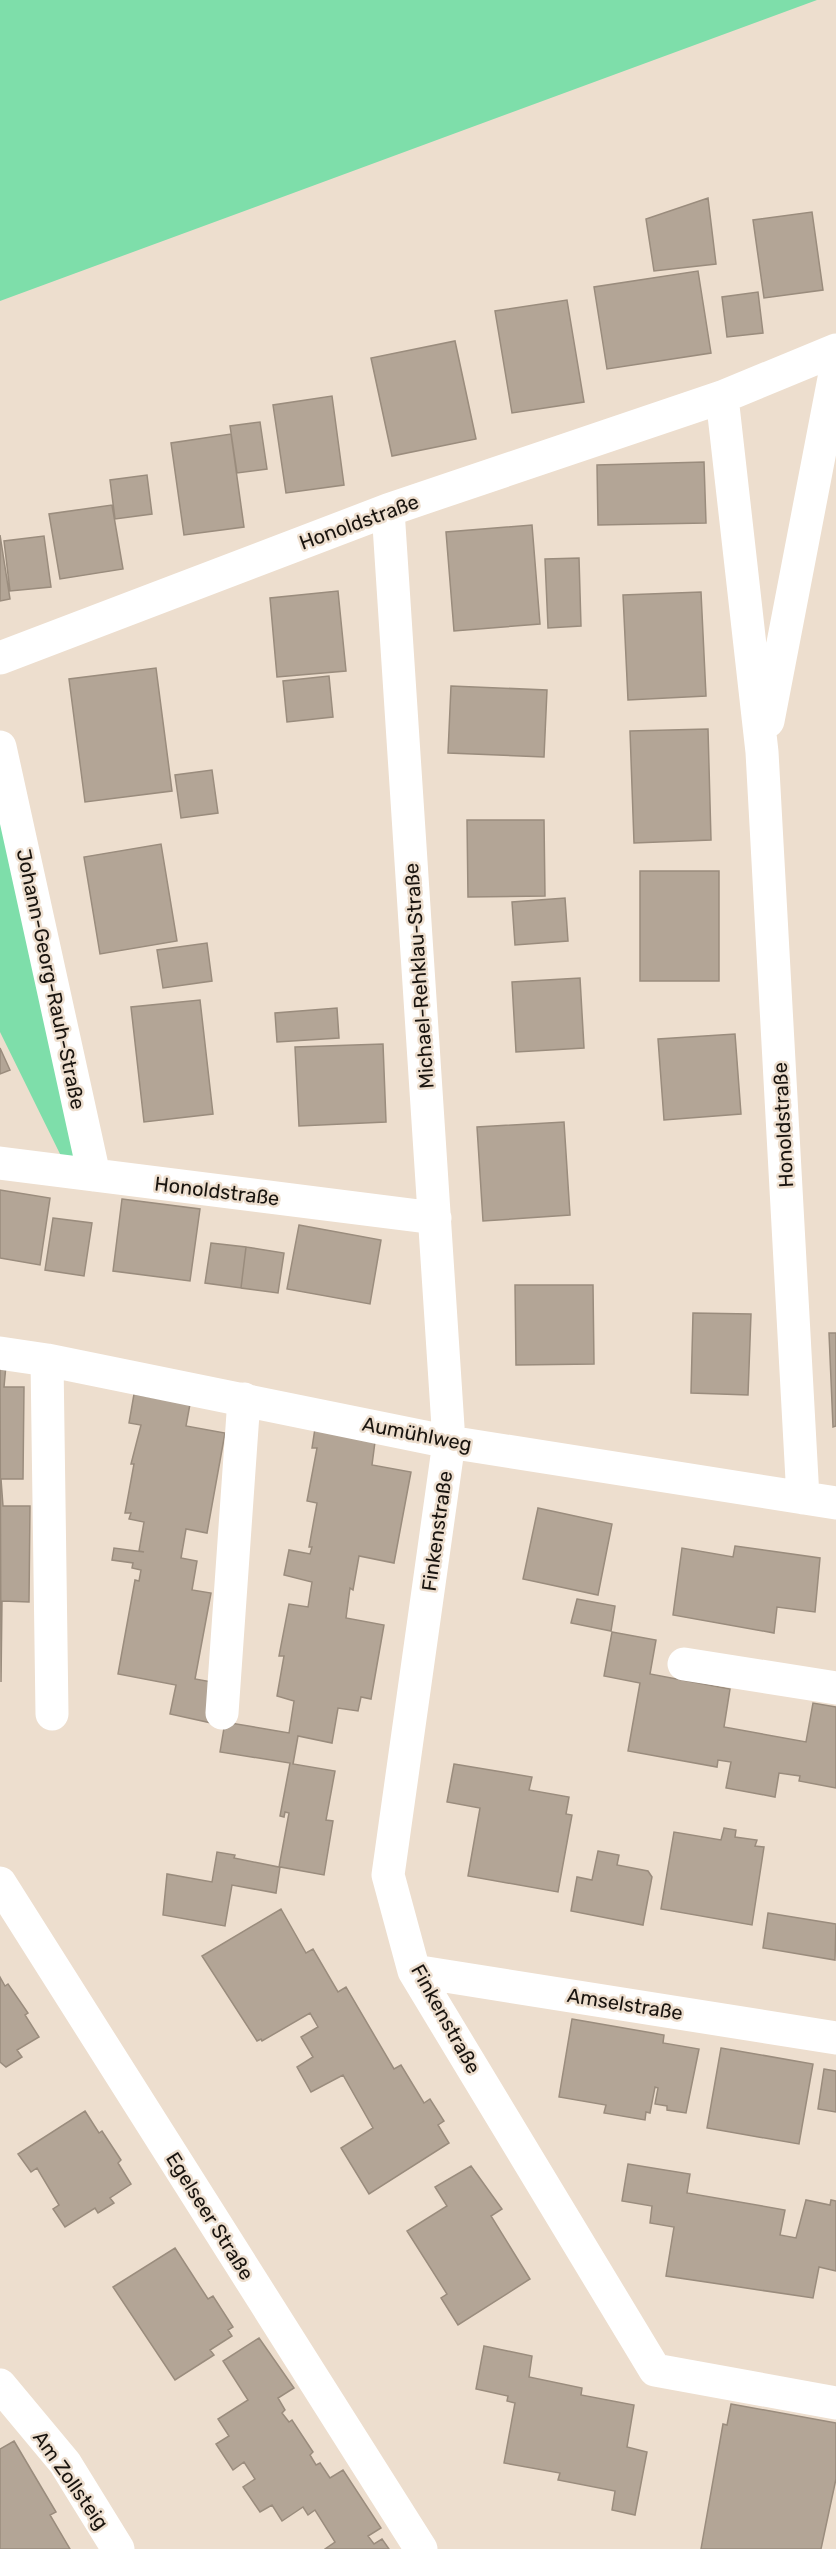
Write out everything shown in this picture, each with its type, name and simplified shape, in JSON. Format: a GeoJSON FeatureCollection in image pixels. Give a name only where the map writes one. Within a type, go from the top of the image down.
{"type":"FeatureCollection","features":[{"type":"Feature","properties":{"kind":"street","name":"Honoldstraße"},"geometry":{"type":"LineString","coordinates":[[0,658],[388,510],[722,397],[836,350]]}},
{"type":"Feature","properties":{"kind":"street","name":"Honoldstraße"},"geometry":{"type":"LineString","coordinates":[[762,752],[836,368]]}},
{"type":"Feature","properties":{"kind":"street","name":"Honoldstraße"},"geometry":{"type":"LineString","coordinates":[[722,397],[762,752],[803,1498]]}},
{"type":"Feature","properties":{"kind":"street","name":"Michael-Rehklau-Straße"},"geometry":{"type":"LineString","coordinates":[[388,510],[449,1442]]}},
{"type":"Feature","properties":{"kind":"street","name":"Johann-Georg-Rauh-Straße"},"geometry":{"type":"LineString","coordinates":[[0,747],[94,1175]]}},
{"type":"Feature","properties":{"kind":"street","name":"Honoldstraße"},"geometry":{"type":"LineString","coordinates":[[0,1163],[435,1218]]}},
{"type":"Feature","properties":{"kind":"street","name":"Aumühlweg"},"geometry":{"type":"LineString","coordinates":[[0,1353],[47,1360],[244,1399],[449,1442],[836,1503]]}},
{"type":"Feature","properties":{"kind":"street"},"geometry":{"type":"LineString","coordinates":[[47,1360],[52,1714]]}},
{"type":"Feature","properties":{"kind":"street"},"geometry":{"type":"LineString","coordinates":[[222,1713],[244,1399]]}},
{"type":"Feature","properties":{"kind":"street","name":"Finkenstraße"},"geometry":{"type":"LineString","coordinates":[[449,1442],[388,1875],[414,1971],[655,2370],[836,2403]]}},
{"type":"Feature","properties":{"kind":"street"},"geometry":{"type":"LineString","coordinates":[[684,1664],[836,1688]]}},
{"type":"Feature","properties":{"kind":"street","name":"Egelseer Straße"},"geometry":{"type":"LineString","coordinates":[[2,1890],[421,2549]]}},
{"type":"Feature","properties":{"kind":"street","name":"Amselstraße"},"geometry":{"type":"LineString","coordinates":[[414,1971],[836,2038]]}},
{"type":"Feature","properties":{"kind":"street","name":"Am Zollsteig"},"geometry":{"type":"LineString","coordinates":[[0,2385],[65,2463],[118,2549]]}},
{"type":"Feature","properties":{"kind":"green space"},"geometry":{"type":"Polygon","coordinates":[[[0,0],[817,0],[0,301],[0,0]]]}},
{"type":"Feature","properties":{"kind":"green space"},"geometry":{"type":"Polygon","coordinates":[[[0,788],[79,1161],[62,1158],[0,1032],[0,788]]]}},
{"type":"Feature","properties":{"kind":"building"},"geometry":{"type":"Polygon","coordinates":[[[708,198],[716,264],[654,271],[646,219],[708,198]]]}},
{"type":"Feature","properties":{"kind":"building"},"geometry":{"type":"Polygon","coordinates":[[[812,212],[823,290],[764,298],[753,220],[812,212]]]}},
{"type":"Feature","properties":{"kind":"building"},"geometry":{"type":"Polygon","coordinates":[[[698,271],[711,353],[607,369],[594,287],[698,271]]]}},
{"type":"Feature","properties":{"kind":"building"},"geometry":{"type":"Polygon","coordinates":[[[758,292],[763,333],[727,337],[722,297],[758,292]]]}},
{"type":"Feature","properties":{"kind":"building"},"geometry":{"type":"Polygon","coordinates":[[[567,300],[584,402],[512,413],[495,311],[567,300]]]}},
{"type":"Feature","properties":{"kind":"building"},"geometry":{"type":"Polygon","coordinates":[[[455,341],[476,439],[392,456],[371,358],[455,341]]]}},
{"type":"Feature","properties":{"kind":"building"},"geometry":{"type":"Polygon","coordinates":[[[332,396],[344,485],[286,493],[273,405],[332,396]]]}},
{"type":"Feature","properties":{"kind":"building"},"geometry":{"type":"Polygon","coordinates":[[[260,422],[267,469],[237,473],[230,426],[260,422]]]}},
{"type":"Feature","properties":{"kind":"building"},"geometry":{"type":"Polygon","coordinates":[[[231,434],[244,527],[184,535],[171,443],[231,434]]]}},
{"type":"Feature","properties":{"kind":"building"},"geometry":{"type":"Polygon","coordinates":[[[704,462],[706,523],[598,525],[597,465],[704,462]]]}},
{"type":"Feature","properties":{"kind":"building"},"geometry":{"type":"Polygon","coordinates":[[[147,475],[152,514],[115,519],[110,480],[147,475]]]}},
{"type":"Feature","properties":{"kind":"building"},"geometry":{"type":"Polygon","coordinates":[[[112,505],[123,569],[60,579],[49,514],[112,505]]]}},
{"type":"Feature","properties":{"kind":"building"},"geometry":{"type":"Polygon","coordinates":[[[532,525],[540,624],[454,631],[446,532],[532,525]]]}},
{"type":"Feature","properties":{"kind":"building"},"geometry":{"type":"Polygon","coordinates":[[[0,535],[10,599],[0,601],[0,535]]]}},
{"type":"Feature","properties":{"kind":"building"},"geometry":{"type":"Polygon","coordinates":[[[44,536],[51,587],[10,591],[4,541],[44,536]]]}},
{"type":"Feature","properties":{"kind":"building"},"geometry":{"type":"Polygon","coordinates":[[[579,558],[581,626],[548,628],[545,559],[579,558]]]}},
{"type":"Feature","properties":{"kind":"building"},"geometry":{"type":"Polygon","coordinates":[[[338,591],[346,671],[277,677],[270,598],[338,591]]]}},
{"type":"Feature","properties":{"kind":"building"},"geometry":{"type":"Polygon","coordinates":[[[701,592],[706,696],[628,700],[623,595],[701,592]]]}},
{"type":"Feature","properties":{"kind":"building"},"geometry":{"type":"Polygon","coordinates":[[[156,668],[172,791],[85,802],[69,679],[156,668]]]}},
{"type":"Feature","properties":{"kind":"building"},"geometry":{"type":"Polygon","coordinates":[[[329,676],[333,717],[287,722],[283,681],[329,676]]]}},
{"type":"Feature","properties":{"kind":"building"},"geometry":{"type":"Polygon","coordinates":[[[451,686],[547,690],[544,757],[448,753],[451,686]]]}},
{"type":"Feature","properties":{"kind":"building"},"geometry":{"type":"Polygon","coordinates":[[[708,729],[711,840],[634,843],[630,731],[708,729]]]}},
{"type":"Feature","properties":{"kind":"building"},"geometry":{"type":"Polygon","coordinates":[[[212,770],[218,813],[181,818],[175,775],[212,770]]]}},
{"type":"Feature","properties":{"kind":"building"},"geometry":{"type":"Polygon","coordinates":[[[467,820],[544,820],[545,896],[468,897],[467,820]]]}},
{"type":"Feature","properties":{"kind":"building"},"geometry":{"type":"Polygon","coordinates":[[[161,844],[177,941],[100,954],[84,857],[161,844]]]}},
{"type":"Feature","properties":{"kind":"building"},"geometry":{"type":"Polygon","coordinates":[[[640,871],[719,871],[719,981],[640,981],[640,871]]]}},
{"type":"Feature","properties":{"kind":"building"},"geometry":{"type":"Polygon","coordinates":[[[565,898],[568,941],[515,945],[512,902],[565,898]]]}},
{"type":"Feature","properties":{"kind":"building"},"geometry":{"type":"Polygon","coordinates":[[[207,943],[212,981],[163,988],[157,950],[207,943]]]}},
{"type":"Feature","properties":{"kind":"building"},"geometry":{"type":"Polygon","coordinates":[[[580,978],[584,1048],[516,1052],[512,982],[580,978]]]}},
{"type":"Feature","properties":{"kind":"building"},"geometry":{"type":"Polygon","coordinates":[[[200,1000],[213,1114],[144,1122],[131,1007],[200,1000]]]}},
{"type":"Feature","properties":{"kind":"building"},"geometry":{"type":"Polygon","coordinates":[[[337,1008],[339,1038],[277,1042],[275,1013],[337,1008]]]}},
{"type":"Feature","properties":{"kind":"building"},"geometry":{"type":"Polygon","coordinates":[[[735,1034],[741,1114],[664,1120],[658,1039],[735,1034]]]}},
{"type":"Feature","properties":{"kind":"building"},"geometry":{"type":"Polygon","coordinates":[[[383,1044],[386,1122],[299,1126],[295,1047],[383,1044]]]}},
{"type":"Feature","properties":{"kind":"building"},"geometry":{"type":"Polygon","coordinates":[[[0,1048],[10,1070],[0,1074],[0,1048]]]}},
{"type":"Feature","properties":{"kind":"building"},"geometry":{"type":"Polygon","coordinates":[[[564,1122],[570,1215],[483,1221],[477,1127],[564,1122]]]}},
{"type":"Feature","properties":{"kind":"building"},"geometry":{"type":"Polygon","coordinates":[[[0,1190],[50,1198],[40,1265],[0,1258],[0,1190]]]}},
{"type":"Feature","properties":{"kind":"building"},"geometry":{"type":"Polygon","coordinates":[[[122,1199],[200,1209],[190,1281],[113,1271],[122,1199]]]}},
{"type":"Feature","properties":{"kind":"building"},"geometry":{"type":"Polygon","coordinates":[[[53,1218],[92,1223],[84,1276],[45,1270],[53,1218]]]}},
{"type":"Feature","properties":{"kind":"building"},"geometry":{"type":"Polygon","coordinates":[[[299,1225],[381,1240],[370,1304],[287,1289],[299,1225]]]}},
{"type":"Feature","properties":{"kind":"building"},"geometry":{"type":"Polygon","coordinates":[[[211,1243],[246,1247],[241,1288],[205,1283],[211,1243]]]}},
{"type":"Feature","properties":{"kind":"building"},"geometry":{"type":"Polygon","coordinates":[[[246,1247],[284,1253],[278,1293],[241,1288],[246,1247]]]}},
{"type":"Feature","properties":{"kind":"building"},"geometry":{"type":"Polygon","coordinates":[[[515,1285],[593,1285],[594,1364],[516,1365],[515,1285]]]}},
{"type":"Feature","properties":{"kind":"building"},"geometry":{"type":"Polygon","coordinates":[[[693,1313],[751,1314],[748,1395],[691,1393],[693,1313]]]}},
{"type":"Feature","properties":{"kind":"building"},"geometry":{"type":"Polygon","coordinates":[[[829,1333],[836,1333],[836,1426],[833,1427],[829,1333]]]}},
{"type":"Feature","properties":{"kind":"building"},"geometry":{"type":"Polygon","coordinates":[[[0,1364],[6,1365],[4,1387],[24,1387],[23,1479],[1,1479],[3,1506],[30,1506],[29,1602],[2,1601],[1,1682],[0,1364]]]}},
{"type":"Feature","properties":{"kind":"building"},"geometry":{"type":"Polygon","coordinates":[[[134,1394],[190,1404],[186,1426],[225,1433],[207,1533],[186,1529],[181,1558],[197,1561],[192,1590],[211,1593],[195,1679],[223,1684],[216,1724],[170,1714],[176,1685],[118,1674],[135,1580],[139,1581],[141,1570],[132,1568],[133,1563],[112,1560],[114,1548],[144,1552],[139,1551],[144,1522],[129,1519],[131,1513],[125,1513],[134,1464],[131,1464],[141,1425],[129,1423],[134,1394]]]}},
{"type":"Feature","properties":{"kind":"building"},"geometry":{"type":"Polygon","coordinates":[[[316,1422],[376,1434],[372,1465],[411,1472],[394,1563],[359,1556],[353,1590],[350,1588],[346,1618],[384,1625],[371,1699],[361,1697],[358,1711],[338,1708],[332,1743],[298,1736],[293,1764],[335,1771],[326,1820],[333,1821],[324,1875],[280,1867],[276,1893],[232,1885],[225,1926],[163,1915],[167,1874],[212,1882],[217,1852],[235,1855],[234,1858],[279,1867],[289,1813],[285,1812],[284,1817],[280,1816],[290,1763],[220,1752],[225,1722],[289,1733],[294,1701],[277,1696],[284,1656],[279,1656],[289,1604],[308,1607],[312,1582],[284,1575],[289,1550],[310,1554],[312,1547],[309,1547],[317,1503],[307,1501],[317,1448],[312,1448],[316,1422]]]}},
{"type":"Feature","properties":{"kind":"building"},"geometry":{"type":"Polygon","coordinates":[[[538,1508],[612,1524],[598,1595],[523,1579],[538,1508]]]}},
{"type":"Feature","properties":{"kind":"building"},"geometry":{"type":"Polygon","coordinates":[[[735,1546],[820,1558],[815,1612],[777,1607],[774,1633],[673,1615],[682,1548],[733,1557],[735,1546]]]}},
{"type":"Feature","properties":{"kind":"building"},"geometry":{"type":"Polygon","coordinates":[[[577,1599],[615,1606],[611,1631],[571,1623],[577,1599]]]}},
{"type":"Feature","properties":{"kind":"building"},"geometry":{"type":"Polygon","coordinates":[[[612,1632],[656,1640],[650,1674],[730,1689],[724,1727],[806,1742],[813,1703],[836,1707],[836,1788],[799,1781],[800,1776],[779,1773],[775,1797],[726,1788],[731,1762],[718,1760],[717,1767],[628,1751],[640,1683],[604,1676],[612,1632]]]}},
{"type":"Feature","properties":{"kind":"building"},"geometry":{"type":"Polygon","coordinates":[[[454,1764],[532,1777],[529,1790],[569,1797],[566,1814],[572,1815],[558,1892],[468,1876],[480,1808],[447,1802],[454,1764]]]}},
{"type":"Feature","properties":{"kind":"building"},"geometry":{"type":"Polygon","coordinates":[[[724,1828],[736,1830],[735,1837],[757,1840],[755,1846],[764,1847],[752,1925],[661,1909],[674,1832],[721,1840],[724,1828]]]}},
{"type":"Feature","properties":{"kind":"building"},"geometry":{"type":"Polygon","coordinates":[[[598,1851],[619,1855],[617,1865],[648,1871],[652,1877],[643,1925],[571,1911],[577,1877],[592,1880],[598,1851]]]}},
{"type":"Feature","properties":{"kind":"building"},"geometry":{"type":"Polygon","coordinates":[[[281,1909],[306,1953],[313,1949],[338,1992],[346,1987],[394,2069],[401,2065],[424,2103],[430,2099],[444,2121],[438,2125],[449,2143],[369,2194],[341,2148],[373,2128],[343,2075],[311,2092],[297,2067],[313,2057],[301,2037],[318,2027],[310,2013],[262,2041],[261,2039],[257,2041],[202,1956],[281,1909]]]}},
{"type":"Feature","properties":{"kind":"building"},"geometry":{"type":"Polygon","coordinates":[[[768,1913],[836,1924],[835,1960],[763,1948],[768,1913]]]}},
{"type":"Feature","properties":{"kind":"building"},"geometry":{"type":"Polygon","coordinates":[[[0,1977],[5,1986],[8,1984],[28,2013],[25,2015],[39,2037],[17,2050],[22,2057],[6,2067],[0,2062],[0,1977]]]}},
{"type":"Feature","properties":{"kind":"building"},"geometry":{"type":"Polygon","coordinates":[[[572,2019],[664,2035],[663,2043],[699,2049],[686,2113],[667,2110],[667,2106],[655,2104],[658,2088],[655,2087],[650,2113],[646,2112],[645,2120],[604,2113],[606,2105],[559,2097],[572,2019]]]}},
{"type":"Feature","properties":{"kind":"building"},"geometry":{"type":"Polygon","coordinates":[[[721,2048],[813,2064],[799,2144],[707,2128],[721,2048]]]}},
{"type":"Feature","properties":{"kind":"building"},"geometry":{"type":"Polygon","coordinates":[[[824,2069],[836,2071],[836,2112],[818,2109],[824,2069]]]}},
{"type":"Feature","properties":{"kind":"building"},"geometry":{"type":"Polygon","coordinates":[[[85,2111],[99,2133],[102,2131],[121,2160],[118,2163],[131,2184],[110,2198],[114,2203],[98,2213],[95,2208],[65,2227],[53,2209],[59,2205],[37,2168],[31,2172],[18,2154],[85,2111]]]}},
{"type":"Feature","properties":{"kind":"building"},"geometry":{"type":"Polygon","coordinates":[[[628,2164],[690,2174],[687,2193],[785,2210],[780,2235],[796,2238],[806,2200],[830,2205],[831,2200],[836,2201],[836,2271],[819,2267],[813,2298],[666,2276],[674,2227],[650,2223],[652,2206],[622,2201],[628,2164]]]}},
{"type":"Feature","properties":{"kind":"building"},"geometry":{"type":"Polygon","coordinates":[[[471,2166],[502,2209],[491,2216],[530,2279],[458,2325],[441,2298],[447,2294],[407,2231],[447,2206],[435,2187],[471,2166]]]}},
{"type":"Feature","properties":{"kind":"building"},"geometry":{"type":"Polygon","coordinates":[[[175,2248],[208,2299],[213,2296],[233,2327],[228,2330],[232,2336],[210,2350],[214,2355],[175,2380],[113,2287],[175,2248]]]}},
{"type":"Feature","properties":{"kind":"building"},"geometry":{"type":"Polygon","coordinates":[[[259,2338],[294,2388],[278,2398],[285,2410],[282,2413],[289,2422],[292,2420],[313,2452],[310,2455],[316,2465],[320,2463],[330,2478],[343,2470],[381,2528],[368,2536],[374,2544],[382,2539],[389,2549],[325,2549],[335,2542],[315,2510],[308,2515],[303,2507],[282,2521],[272,2505],[260,2512],[243,2487],[255,2479],[244,2462],[233,2470],[216,2444],[229,2436],[218,2419],[248,2400],[223,2361],[259,2338]]]}},
{"type":"Feature","properties":{"kind":"building"},"geometry":{"type":"Polygon","coordinates":[[[484,2346],[532,2356],[529,2377],[582,2388],[581,2395],[634,2405],[627,2447],[647,2452],[635,2515],[612,2510],[615,2491],[558,2480],[560,2473],[504,2463],[515,2403],[507,2401],[508,2396],[476,2389],[484,2346]]]}},
{"type":"Feature","properties":{"kind":"building"},"geometry":{"type":"Polygon","coordinates":[[[731,2404],[836,2423],[836,2479],[821,2549],[701,2549],[723,2424],[727,2425],[731,2404]]]}},
{"type":"Feature","properties":{"kind":"building"},"geometry":{"type":"Polygon","coordinates":[[[14,2441],[56,2512],[50,2515],[70,2549],[0,2549],[0,2449],[14,2441]]]}}]}
